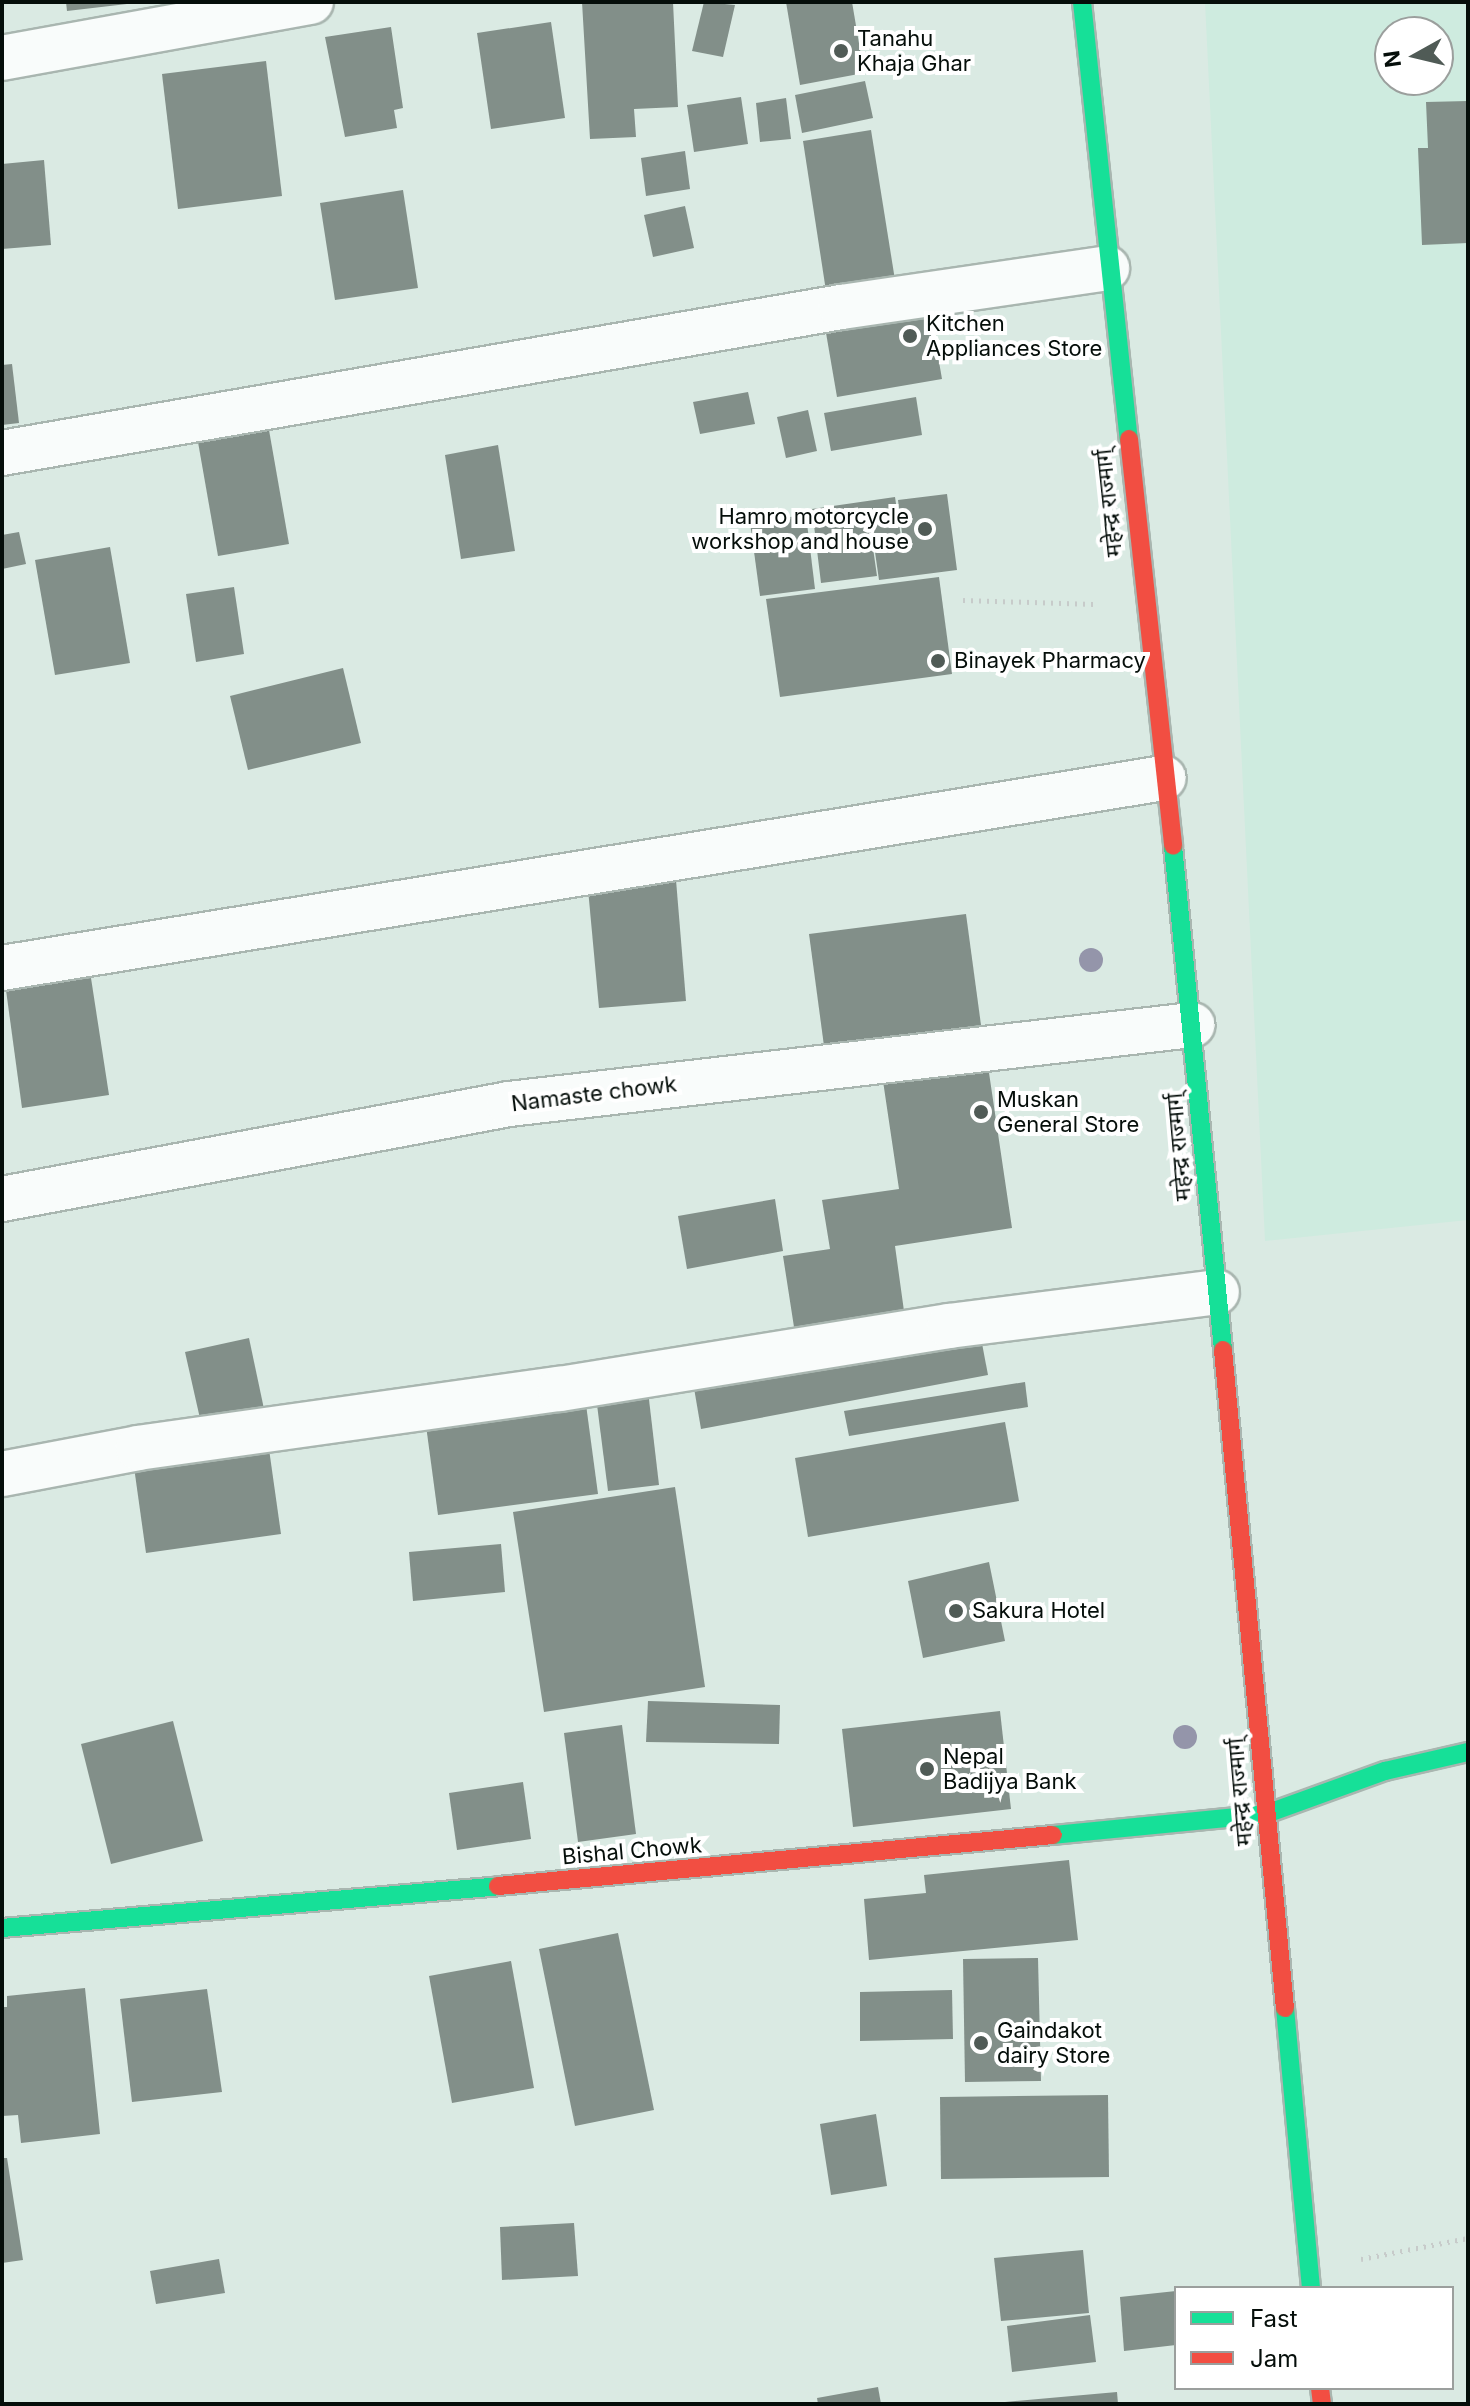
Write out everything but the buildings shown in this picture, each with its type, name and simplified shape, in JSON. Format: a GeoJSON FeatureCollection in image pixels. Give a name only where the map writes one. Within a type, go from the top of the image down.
{"type":"FeatureCollection","features":[{"type":"Feature","properties":{"kind":"main road","name":"महेन्द्र राज्मार्ग्"},"geometry":{"type":"LineString","coordinates":[[1082,2],[1107,268],[1192,1025],[1311,2286]]}},
{"type":"Feature","properties":{"kind":"main road","name":"Bishal Chowk"},"geometry":{"type":"LineString","coordinates":[[2,1928],[792,1861],[1266,1814],[1385,1771],[1468,1752]]}},
{"type":"Feature","properties":{"kind":"street"},"geometry":{"type":"LineString","coordinates":[[2,58],[311,2]]}},
{"type":"Feature","properties":{"kind":"street"},"geometry":{"type":"LineString","coordinates":[[2,453],[841,307],[1107,268]]}},
{"type":"Feature","properties":{"kind":"street"},"geometry":{"type":"LineString","coordinates":[[2,968],[858,832],[1164,778]]}},
{"type":"Feature","properties":{"kind":"street","name":"Namaste chowk"},"geometry":{"type":"LineString","coordinates":[[2,1199],[509,1104],[1192,1025]]}},
{"type":"Feature","properties":{"kind":"street"},"geometry":{"type":"LineString","coordinates":[[2,1474],[138,1448],[574,1386],[949,1326],[1217,1292]]}},
{"type":"Feature","properties":{"kind":"path"},"geometry":{"type":"LineString","coordinates":[[963,600],[1145,606]]}},
{"type":"Feature","properties":{"kind":"path"},"geometry":{"type":"LineString","coordinates":[[1308,2262],[1378,2257],[1468,2238]]}},
{"type":"Feature","properties":{"kind":"shaded area"},"geometry":{"type":"Polygon","coordinates":[[[1205,2],[1468,2],[1468,1220],[1265,1241],[1205,2]]]}},
{"type":"Feature","properties":{"kind":"traffic: fast"},"geometry":{"type":"LineString","coordinates":[[1082,2],[1129,439]]}},
{"type":"Feature","properties":{"kind":"traffic: fast"},"geometry":{"type":"LineString","coordinates":[[1173,846],[1223,1350]]}},
{"type":"Feature","properties":{"kind":"traffic: fast"},"geometry":{"type":"LineString","coordinates":[[1053,1835],[1266,1814],[1385,1771],[1468,1752]]}},
{"type":"Feature","properties":{"kind":"traffic: fast"},"geometry":{"type":"LineString","coordinates":[[2,1928],[498,1886]]}},
{"type":"Feature","properties":{"kind":"traffic: fast"},"geometry":{"type":"LineString","coordinates":[[1285,2008],[1311,2286]]}},
{"type":"Feature","properties":{"kind":"traffic: jam"},"geometry":{"type":"LineString","coordinates":[[1129,439],[1173,846]]}},
{"type":"Feature","properties":{"kind":"traffic: jam"},"geometry":{"type":"LineString","coordinates":[[1223,1350],[1285,2008]]}},
{"type":"Feature","properties":{"kind":"traffic: jam"},"geometry":{"type":"LineString","coordinates":[[498,1886],[1053,1835]]}},
{"type":"Feature","properties":{"kind":"traffic: jam"},"geometry":{"type":"LineString","coordinates":[[1320,2390],[1322,2404]]}},
{"type":"Feature","properties":{"kind":"place","name":"Tanahu Khaja Ghar"},"geometry":{"type":"Point","coordinates":[841,51]}},
{"type":"Feature","properties":{"kind":"place","name":"Kitchen Appliances Store"},"geometry":{"type":"Point","coordinates":[910,336]}},
{"type":"Feature","properties":{"kind":"place","name":"Hamro motorcycle workshop and house"},"geometry":{"type":"Point","coordinates":[925,529]}},
{"type":"Feature","properties":{"kind":"place","name":"Binayek Pharmacy"},"geometry":{"type":"Point","coordinates":[938,661]}},
{"type":"Feature","properties":{"kind":"place","name":"Muskan General Store"},"geometry":{"type":"Point","coordinates":[981,1112]}},
{"type":"Feature","properties":{"kind":"place","name":"Sakura Hotel"},"geometry":{"type":"Point","coordinates":[956,1611]}},
{"type":"Feature","properties":{"kind":"place","name":"Nepal Badijya Bank"},"geometry":{"type":"Point","coordinates":[927,1769]}},
{"type":"Feature","properties":{"kind":"place","name":"Gaindakot dairy Store"},"geometry":{"type":"Point","coordinates":[981,2043]}}]}
